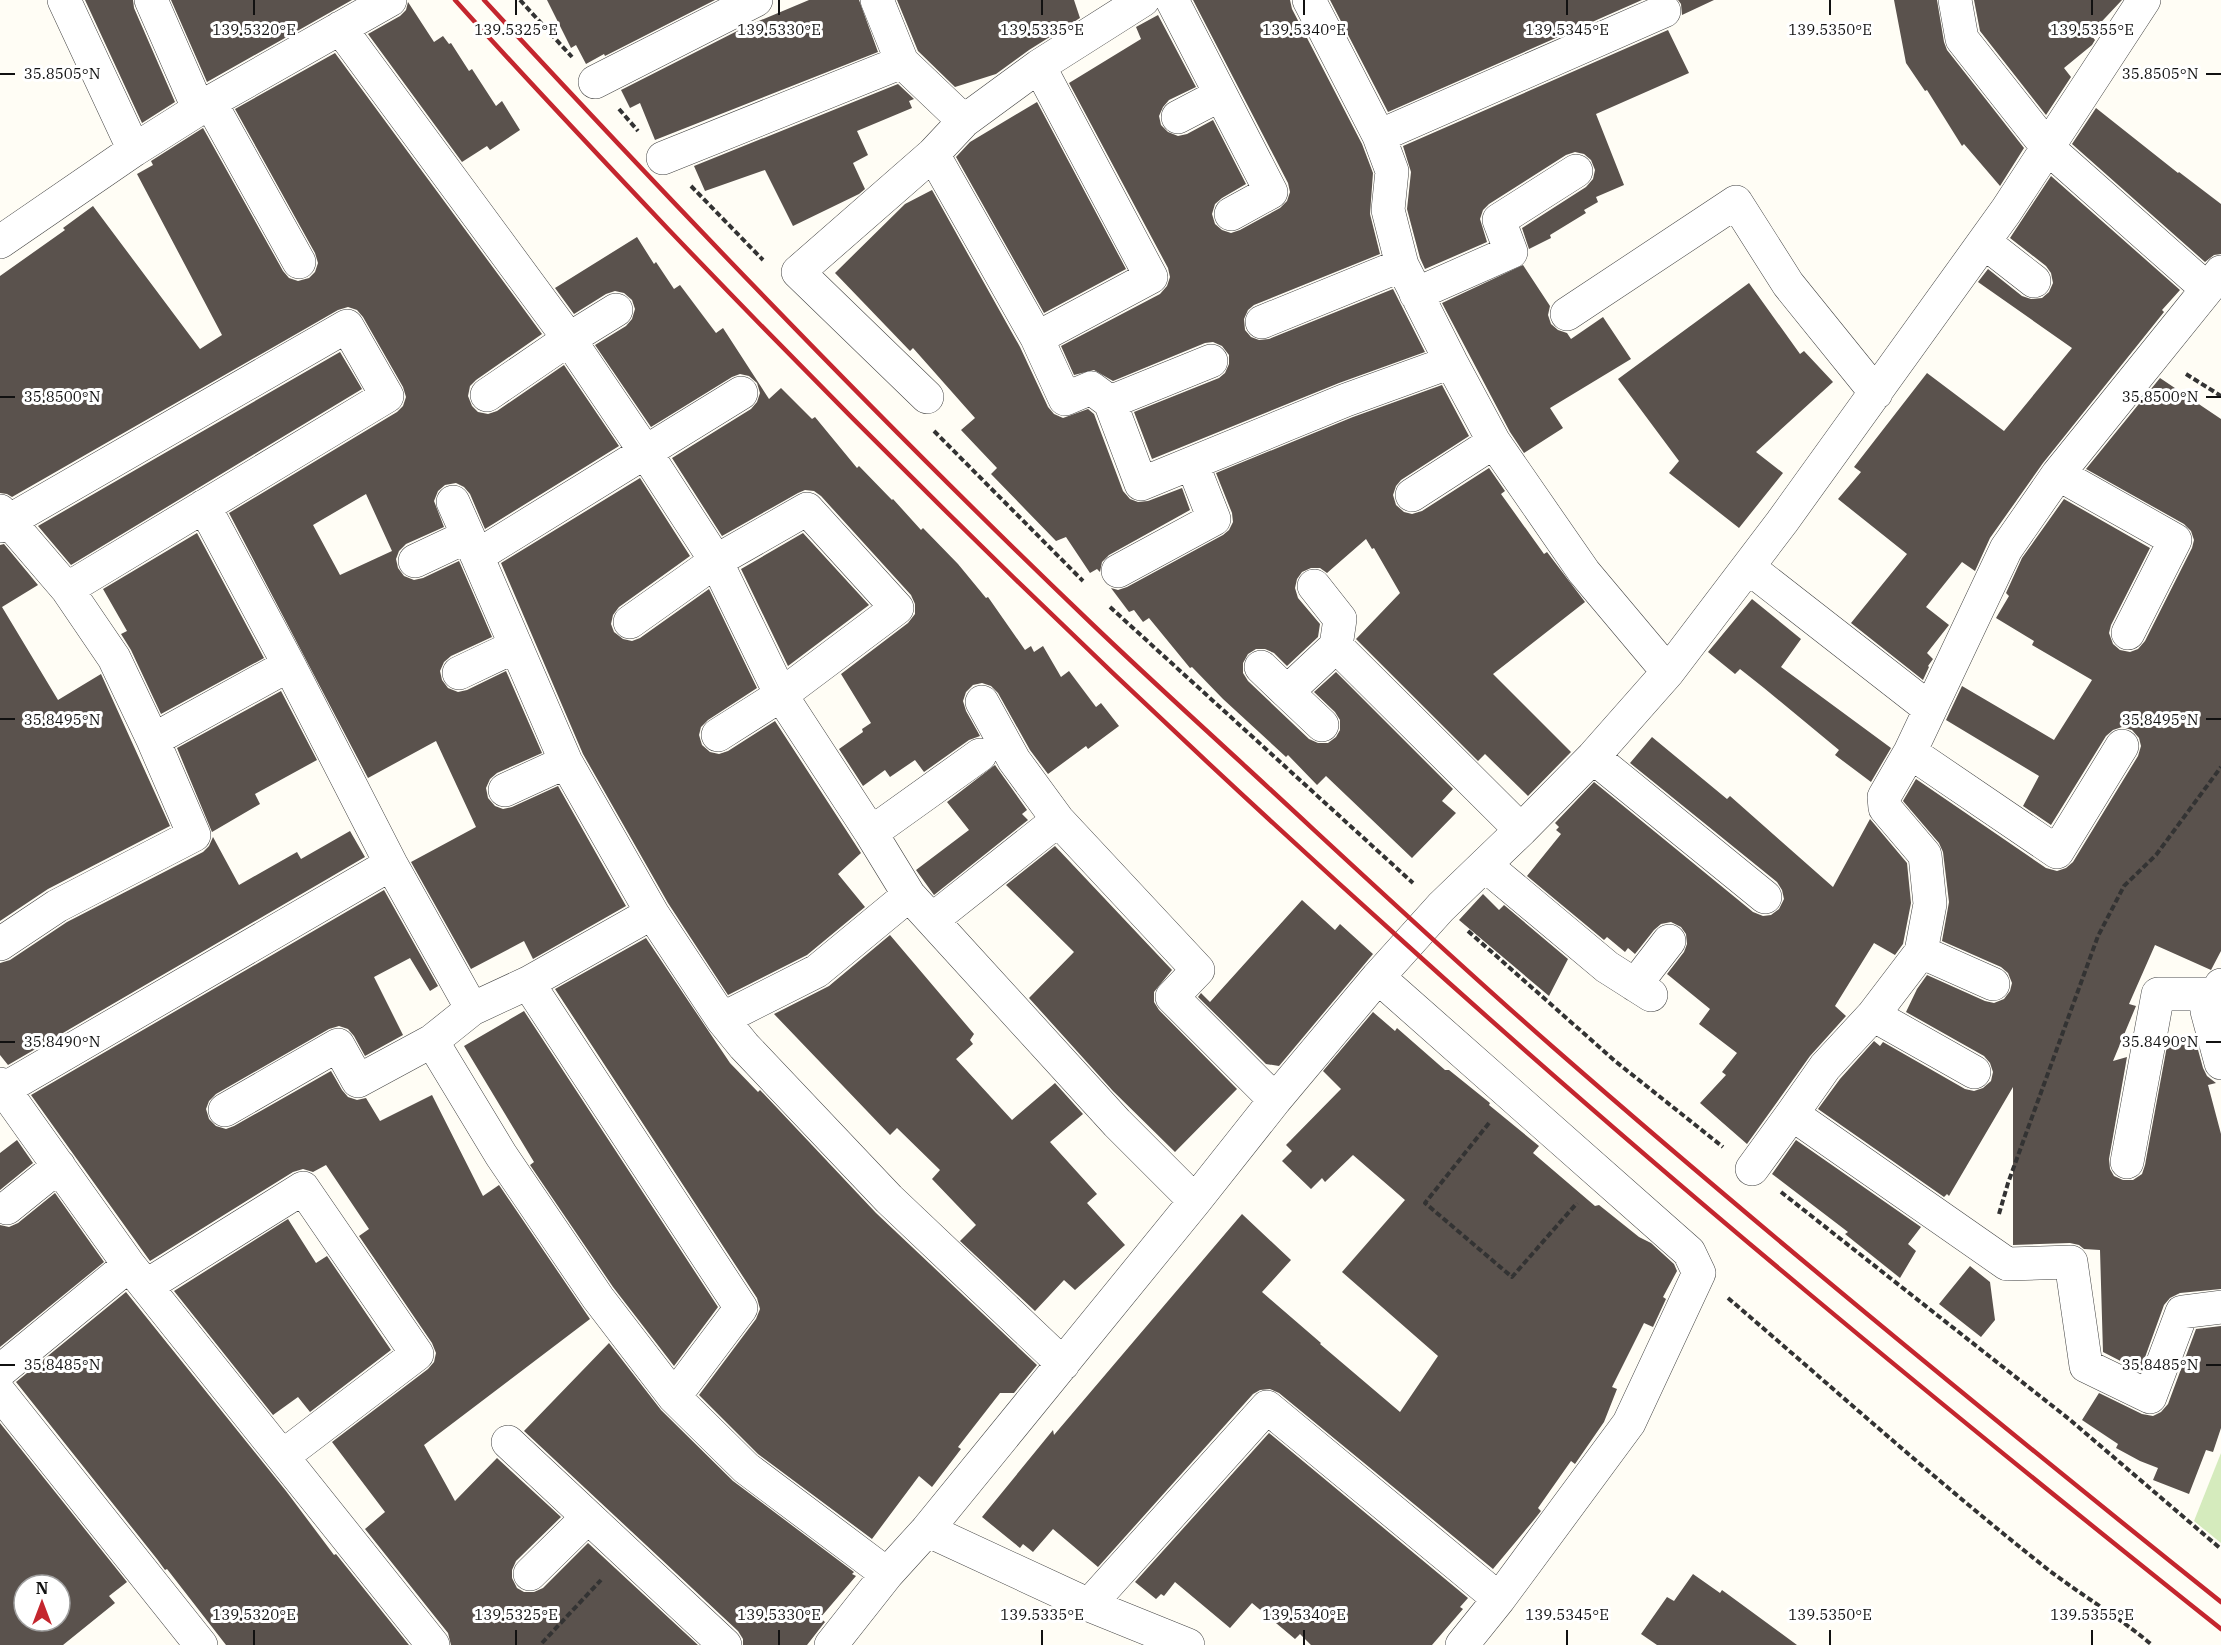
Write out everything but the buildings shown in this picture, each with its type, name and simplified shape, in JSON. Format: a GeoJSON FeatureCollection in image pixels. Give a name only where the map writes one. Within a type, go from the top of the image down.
{"type":"FeatureCollection","features":[{"type":"Feature","properties":{"kind":"street"},"geometry":{"type":"LineString","coordinates":[[64,0],[134,150]]}},
{"type":"Feature","properties":{"kind":"street"},"geometry":{"type":"LineString","coordinates":[[151,0],[204,106],[299,262]]}},
{"type":"Feature","properties":{"kind":"street"},"geometry":{"type":"LineString","coordinates":[[0,242],[134,150],[204,106],[390,0]]}},
{"type":"Feature","properties":{"kind":"street"},"geometry":{"type":"LineString","coordinates":[[595,82],[756,0]]}},
{"type":"Feature","properties":{"kind":"street"},"geometry":{"type":"LineString","coordinates":[[928,412],[798,272],[933,154],[964,121],[1040,66],[1143,0]]}},
{"type":"Feature","properties":{"kind":"street"},"geometry":{"type":"LineString","coordinates":[[1172,0],[1271,192],[1231,214]]}},
{"type":"Feature","properties":{"kind":"street"},"geometry":{"type":"LineString","coordinates":[[1309,0],[1379,136],[1392,171],[1388,210],[1402,265],[1451,362],[1494,442],[1584,572],[1668,672]]}},
{"type":"Feature","properties":{"kind":"street"},"geometry":{"type":"LineString","coordinates":[[1752,1169],[1825,1067],[1873,1016],[1921,952],[1930,904],[1925,855],[1885,808],[1884,797],[1911,752],[2006,549],[2058,474],[2213,280],[2048,148],[1962,39],[1955,0]]}},
{"type":"Feature","properties":{"kind":"street"},"geometry":{"type":"LineString","coordinates":[[831,1645],[1378,977],[1441,907],[1593,757],[1668,672],[1876,393],[1983,242],[2048,148],[2144,0]]}},
{"type":"Feature","properties":{"kind":"street"},"geometry":{"type":"LineString","coordinates":[[887,2],[902,62],[964,121]]}},
{"type":"Feature","properties":{"kind":"street"},"geometry":{"type":"LineString","coordinates":[[1379,136],[1664,11]]}},
{"type":"Feature","properties":{"kind":"street"},"geometry":{"type":"LineString","coordinates":[[340,28],[569,339],[646,453],[716,561],[781,695],[909,896],[1117,1123],[1196,1201]]}},
{"type":"Feature","properties":{"kind":"street"},"geometry":{"type":"LineString","coordinates":[[663,158],[902,62]]}},
{"type":"Feature","properties":{"kind":"street"},"geometry":{"type":"LineString","coordinates":[[1037,338],[1151,277],[1040,66]]}},
{"type":"Feature","properties":{"kind":"street"},"geometry":{"type":"LineString","coordinates":[[1178,117],[1220,95]]}},
{"type":"Feature","properties":{"kind":"street"},"geometry":{"type":"LineString","coordinates":[[933,154],[1037,338],[1065,399],[1091,388],[1110,402],[1141,484],[1346,400],[1451,362]]}},
{"type":"Feature","properties":{"kind":"street"},"geometry":{"type":"LineString","coordinates":[[1416,294],[1511,252],[1499,220],[1576,171]]}},
{"type":"Feature","properties":{"kind":"street"},"geometry":{"type":"LineString","coordinates":[[1567,314],[1736,202],[1788,284],[1876,393]]}},
{"type":"Feature","properties":{"kind":"street"},"geometry":{"type":"LineString","coordinates":[[1983,242],[2034,280]]}},
{"type":"Feature","properties":{"kind":"street"},"geometry":{"type":"LineString","coordinates":[[1262,322],[1402,265]]}},
{"type":"Feature","properties":{"kind":"street"},"geometry":{"type":"LineString","coordinates":[[487,395],[616,310]]}},
{"type":"Feature","properties":{"kind":"street"},"geometry":{"type":"LineString","coordinates":[[0,944],[57,906],[194,836],[153,740],[114,658],[66,589],[2,519],[346,326],[387,396],[66,589]]}},
{"type":"Feature","properties":{"kind":"street"},"geometry":{"type":"LineString","coordinates":[[1110,402],[1211,361]]}},
{"type":"Feature","properties":{"kind":"street"},"geometry":{"type":"LineString","coordinates":[[415,561],[473,546],[646,453],[741,393]]}},
{"type":"Feature","properties":{"kind":"street"},"geometry":{"type":"LineString","coordinates":[[1412,495],[1494,442]]}},
{"type":"Feature","properties":{"kind":"street"},"geometry":{"type":"LineString","coordinates":[[1118,571],[1214,519],[1192,463]]}},
{"type":"Feature","properties":{"kind":"street"},"geometry":{"type":"LineString","coordinates":[[2058,474],[2175,540],[2128,633]]}},
{"type":"Feature","properties":{"kind":"street"},"geometry":{"type":"LineString","coordinates":[[453,502],[566,762],[652,913],[722,1019],[744,1046],[889,1199],[1063,1364]]}},
{"type":"Feature","properties":{"kind":"street"},"geometry":{"type":"LineString","coordinates":[[204,506],[391,864],[472,1009]]}},
{"type":"Feature","properties":{"kind":"street"},"geometry":{"type":"LineString","coordinates":[[630,622],[716,561],[807,509],[897,608],[781,695],[718,735]]}},
{"type":"Feature","properties":{"kind":"street"},"geometry":{"type":"LineString","coordinates":[[1748,567],[1930,709]]}},
{"type":"Feature","properties":{"kind":"street"},"geometry":{"type":"LineString","coordinates":[[1287,692],[1336,646],[1340,619],[1314,586]]}},
{"type":"Feature","properties":{"kind":"street"},"geometry":{"type":"LineString","coordinates":[[459,673],[516,646]]}},
{"type":"Feature","properties":{"kind":"street"},"geometry":{"type":"LineString","coordinates":[[1336,646],[1521,830]]}},
{"type":"Feature","properties":{"kind":"street"},"geometry":{"type":"LineString","coordinates":[[153,740],[289,665]]}},
{"type":"Feature","properties":{"kind":"street"},"geometry":{"type":"LineString","coordinates":[[1261,667],[1322,725]]}},
{"type":"Feature","properties":{"kind":"street"},"geometry":{"type":"LineString","coordinates":[[982,702],[1014,760],[1058,820],[1198,970],[1172,997],[1275,1100]]}},
{"type":"Feature","properties":{"kind":"street"},"geometry":{"type":"LineString","coordinates":[[1911,752],[2056,852],[2122,746]]}},
{"type":"Feature","properties":{"kind":"street"},"geometry":{"type":"LineString","coordinates":[[871,833],[980,755]]}},
{"type":"Feature","properties":{"kind":"street"},"geometry":{"type":"LineString","coordinates":[[1593,757],[1765,897]]}},
{"type":"Feature","properties":{"kind":"street"},"geometry":{"type":"LineString","coordinates":[[505,790],[566,762]]}},
{"type":"Feature","properties":{"kind":"street"},"geometry":{"type":"LineString","coordinates":[[932,920],[1058,820]]}},
{"type":"Feature","properties":{"kind":"street"},"geometry":{"type":"LineString","coordinates":[[391,864],[2,1087],[137,1276],[432,1645]]}},
{"type":"Feature","properties":{"kind":"street"},"geometry":{"type":"LineString","coordinates":[[1485,865],[1607,967],[1643,990],[1669,941]]}},
{"type":"Feature","properties":{"kind":"street"},"geometry":{"type":"LineString","coordinates":[[722,1019],[817,971],[909,896]]}},
{"type":"Feature","properties":{"kind":"street"},"geometry":{"type":"LineString","coordinates":[[225,1110],[338,1044],[358,1081],[432,1041],[472,1009],[528,982],[652,913]]}},
{"type":"Feature","properties":{"kind":"street"},"geometry":{"type":"LineString","coordinates":[[1921,952],[1994,984]]}},
{"type":"Feature","properties":{"kind":"street"},"geometry":{"type":"LineString","coordinates":[[1378,977],[1689,1252],[1699,1273],[1629,1423],[1499,1599],[1462,1645]]}},
{"type":"Feature","properties":{"kind":"street"},"geometry":{"type":"LineString","coordinates":[[528,982],[741,1308],[674,1397]]}},
{"type":"Feature","properties":{"kind":"street"},"geometry":{"type":"LineString","coordinates":[[2219,989],[2207,1011],[2221,1063]]}},
{"type":"Feature","properties":{"kind":"street"},"geometry":{"type":"LineString","coordinates":[[2127,1162],[2158,994],[2219,989]]}},
{"type":"Feature","properties":{"kind":"street"},"geometry":{"type":"LineString","coordinates":[[1873,1016],[1974,1072]]}},
{"type":"Feature","properties":{"kind":"street"},"geometry":{"type":"LineString","coordinates":[[432,1041],[501,1155],[572,1260],[598,1298],[674,1397],[746,1468],[887,1574]]}},
{"type":"Feature","properties":{"kind":"street"},"geometry":{"type":"LineString","coordinates":[[1792,1114],[2007,1264],[2071,1262],[2086,1366],[2150,1398],[2182,1312],[2221,1307]]}},
{"type":"Feature","properties":{"kind":"street"},"geometry":{"type":"LineString","coordinates":[[7,1208],[59,1166]]}},
{"type":"Feature","properties":{"kind":"street"},"geometry":{"type":"LineString","coordinates":[[0,1371],[137,1276],[303,1188],[417,1354],[283,1456]]}},
{"type":"Feature","properties":{"kind":"street"},"geometry":{"type":"LineString","coordinates":[[0,1393],[201,1645]]}},
{"type":"Feature","properties":{"kind":"street"},"geometry":{"type":"LineString","coordinates":[[1089,1605],[1268,1407],[1499,1599]]}},
{"type":"Feature","properties":{"kind":"street"},"geometry":{"type":"LineString","coordinates":[[508,1442],[725,1645]]}},
{"type":"Feature","properties":{"kind":"street"},"geometry":{"type":"LineString","coordinates":[[530,1574],[588,1517]]}},
{"type":"Feature","properties":{"kind":"street"},"geometry":{"type":"LineString","coordinates":[[927,1530],[1089,1605],[1188,1645]]}},
{"type":"Feature","properties":{"kind":"path"},"geometry":{"type":"LineString","coordinates":[[928,412],[1087,585]]}},
{"type":"Feature","properties":{"kind":"path"},"geometry":{"type":"LineString","coordinates":[[1104,601],[1371,846],[1615,1061],[2069,1419],[2221,1549]]}},
{"type":"Feature","properties":{"kind":"path"},"geometry":{"type":"LineString","coordinates":[[1990,1252],[2008,1183],[2097,936],[2124,886],[2156,855],[2221,767]]}},
{"type":"Feature","properties":{"kind":"path"},"geometry":{"type":"LineString","coordinates":[[1512,1095],[1425,1203],[1512,1277],[1601,1175]]}},
{"type":"Feature","properties":{"kind":"path"},"geometry":{"type":"LineString","coordinates":[[1699,1273],[1966,1503],[2044,1567],[2124,1621],[2152,1645]]}},
{"type":"Feature","properties":{"kind":"path"},"geometry":{"type":"LineString","coordinates":[[543,1643],[627,1553]]}},
{"type":"Feature","properties":{"kind":"green space"},"geometry":{"type":"Polygon","coordinates":[[[2221,1453],[2221,1543],[2194,1521],[2221,1453]]]}},
{"type":"Feature","properties":{"kind":"railway"},"geometry":{"type":"LineString","coordinates":[[455,0],[534,87],[758,323],[1031,595],[1217,772],[1506,1034],[1707,1208],[1911,1378],[2221,1629]]}},
{"type":"Feature","properties":{"kind":"railway"},"geometry":{"type":"LineString","coordinates":[[484,0],[707,237],[1012,547],[1361,873],[1515,1013],[1718,1189],[1968,1397],[2221,1602]]}}]}
